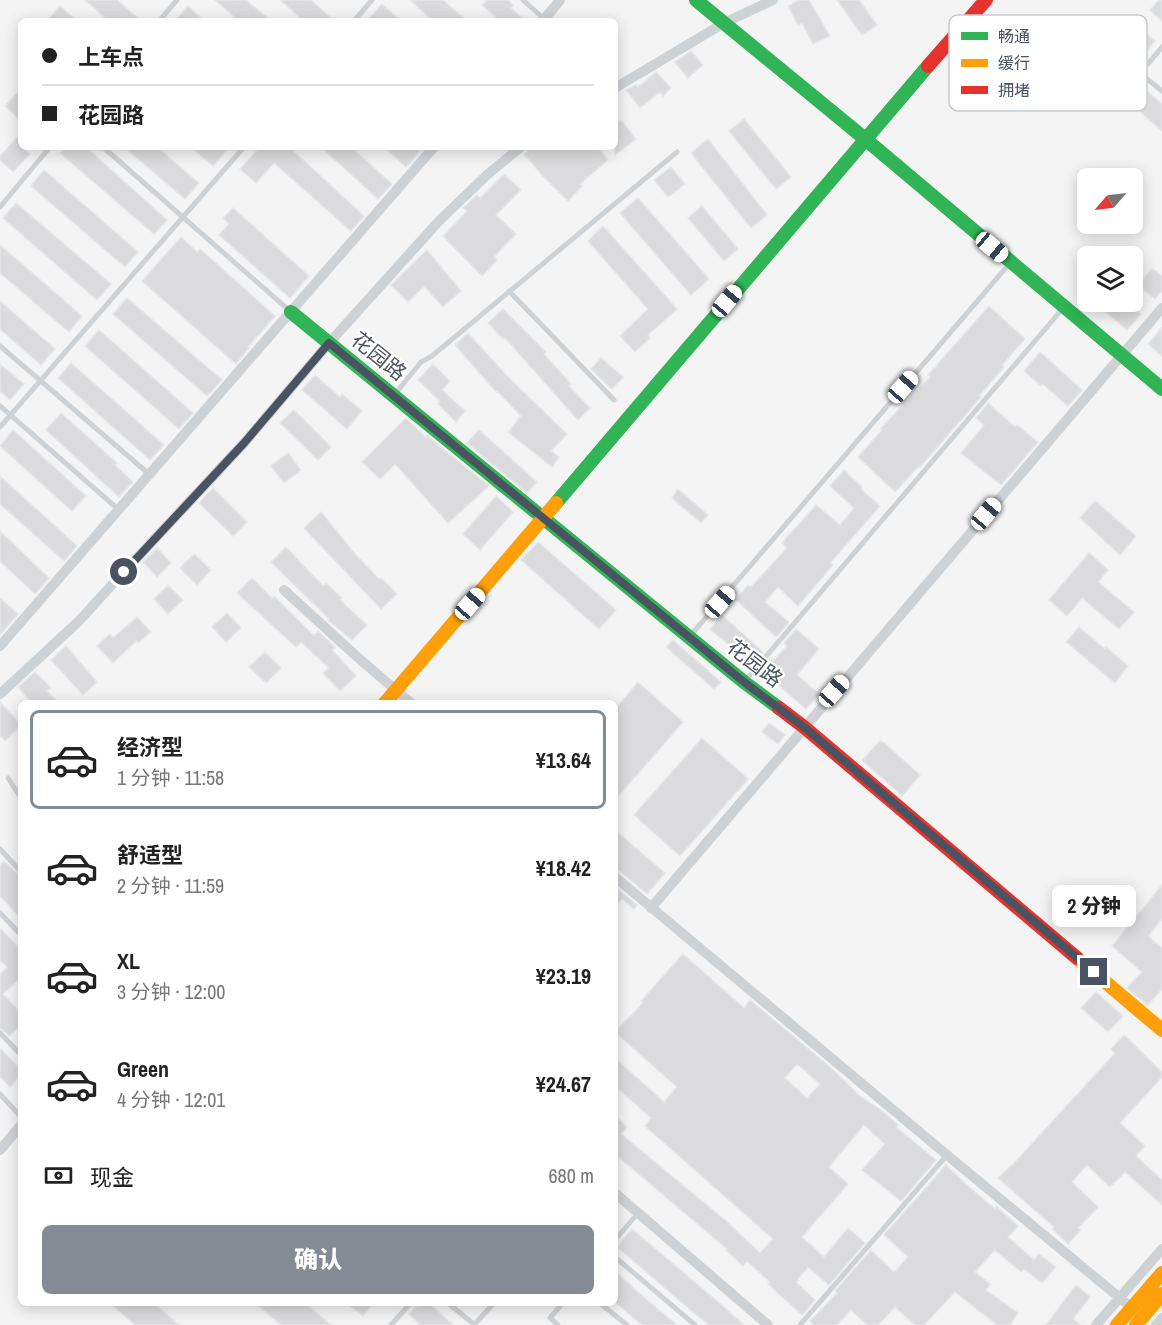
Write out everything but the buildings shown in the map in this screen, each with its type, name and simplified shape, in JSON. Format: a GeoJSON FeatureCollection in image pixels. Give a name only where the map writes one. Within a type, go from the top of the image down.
{"type":"FeatureCollection","features":[{"type":"Feature","properties":{"kind":"street"},"geometry":{"type":"LineString","coordinates":[[546,18],[560,0]]}},
{"type":"Feature","properties":{"kind":"street"},"geometry":{"type":"LineString","coordinates":[[696,0],[1162,389]]}},
{"type":"Feature","properties":{"kind":"street"},"geometry":{"type":"LineString","coordinates":[[618,86],[724,23],[773,0]]}},
{"type":"Feature","properties":{"kind":"street"},"geometry":{"type":"LineString","coordinates":[[973,15],[986,0]]}},
{"type":"Feature","properties":{"kind":"street"},"geometry":{"type":"LineString","coordinates":[[387,700],[544,519],[864,138],[949,42]]}},
{"type":"Feature","properties":{"kind":"street"},"geometry":{"type":"LineString","coordinates":[[0,646],[431,150]]}},
{"type":"Feature","properties":{"kind":"street"},"geometry":{"type":"LineString","coordinates":[[0,694],[94,605],[245,442],[329,343],[439,221],[488,174],[517,150]]}},
{"type":"Feature","properties":{"kind":"street"},"geometry":{"type":"LineString","coordinates":[[651,908],[1162,308]]}},
{"type":"Feature","properties":{"kind":"street","name":"花园路"},"geometry":{"type":"LineString","coordinates":[[291,312],[689,638],[804,727],[1162,1030]]}},
{"type":"Feature","properties":{"kind":"street"},"geometry":{"type":"LineString","coordinates":[[284,590],[407,700]]}},
{"type":"Feature","properties":{"kind":"street"},"geometry":{"type":"LineString","coordinates":[[618,880],[1132,1308]]}},
{"type":"Feature","properties":{"kind":"street"},"geometry":{"type":"LineString","coordinates":[[0,1150],[18,1129]]}},
{"type":"Feature","properties":{"kind":"street"},"geometry":{"type":"LineString","coordinates":[[618,1196],[768,1325]]}},
{"type":"Feature","properties":{"kind":"street"},"geometry":{"type":"LineString","coordinates":[[1096,1325],[1162,1249]]}},
{"type":"Feature","properties":{"kind":"street"},"geometry":{"type":"LineString","coordinates":[[1117,1325],[1162,1273]]}},
{"type":"Feature","properties":{"kind":"street"},"geometry":{"type":"LineString","coordinates":[[1136,1325],[1162,1294]]}},
{"type":"Feature","properties":{"kind":"street"},"geometry":{"type":"LineString","coordinates":[[1156,1325],[1162,1318]]}},
{"type":"Feature","properties":{"kind":"lane"},"geometry":{"type":"LineString","coordinates":[[162,18],[177,0]]}},
{"type":"Feature","properties":{"kind":"lane"},"geometry":{"type":"LineString","coordinates":[[357,18],[372,0]]}},
{"type":"Feature","properties":{"kind":"lane"},"geometry":{"type":"LineString","coordinates":[[523,0],[542,18]]}},
{"type":"Feature","properties":{"kind":"lane"},"geometry":{"type":"LineString","coordinates":[[1147,65],[1162,47]]}},
{"type":"Feature","properties":{"kind":"lane"},"geometry":{"type":"LineString","coordinates":[[1147,79],[1162,91]]}},
{"type":"Feature","properties":{"kind":"lane"},"geometry":{"type":"LineString","coordinates":[[0,207],[48,150]]}},
{"type":"Feature","properties":{"kind":"lane"},"geometry":{"type":"LineString","coordinates":[[105,150],[291,312]]}},
{"type":"Feature","properties":{"kind":"lane"},"geometry":{"type":"LineString","coordinates":[[0,427],[241,150]]}},
{"type":"Feature","properties":{"kind":"lane"},"geometry":{"type":"LineString","coordinates":[[394,395],[421,362],[432,356],[678,152]]}},
{"type":"Feature","properties":{"kind":"lane"},"geometry":{"type":"LineString","coordinates":[[689,638],[1011,262]]}},
{"type":"Feature","properties":{"kind":"lane"},"geometry":{"type":"LineString","coordinates":[[509,291],[614,400]]}},
{"type":"Feature","properties":{"kind":"lane"},"geometry":{"type":"LineString","coordinates":[[744,682],[1065,307]]}},
{"type":"Feature","properties":{"kind":"lane"},"geometry":{"type":"LineString","coordinates":[[0,346],[149,474]]}},
{"type":"Feature","properties":{"kind":"lane"},"geometry":{"type":"LineString","coordinates":[[0,406],[119,510]]}},
{"type":"Feature","properties":{"kind":"lane"},"geometry":{"type":"LineString","coordinates":[[8,778],[18,793]]}},
{"type":"Feature","properties":{"kind":"lane"},"geometry":{"type":"LineString","coordinates":[[0,849],[18,869]]}},
{"type":"Feature","properties":{"kind":"lane"},"geometry":{"type":"LineString","coordinates":[[0,913],[18,932]]}},
{"type":"Feature","properties":{"kind":"lane"},"geometry":{"type":"LineString","coordinates":[[0,1033],[18,1052]]}},
{"type":"Feature","properties":{"kind":"lane"},"geometry":{"type":"LineString","coordinates":[[0,1094],[18,1114]]}},
{"type":"Feature","properties":{"kind":"lane"},"geometry":{"type":"LineString","coordinates":[[800,1325],[947,1155]]}},
{"type":"Feature","properties":{"kind":"lane"},"geometry":{"type":"LineString","coordinates":[[618,1236],[638,1213]]}},
{"type":"Feature","properties":{"kind":"lane"},"geometry":{"type":"LineString","coordinates":[[618,1260],[695,1325]]}},
{"type":"Feature","properties":{"kind":"lane"},"geometry":{"type":"LineString","coordinates":[[391,1325],[408,1306]]}},
{"type":"Feature","properties":{"kind":"lane"},"geometry":{"type":"LineString","coordinates":[[451,1306],[474,1325],[491,1306]]}},
{"type":"Feature","properties":{"kind":"lane"},"geometry":{"type":"LineString","coordinates":[[558,1325],[550,1318],[560,1306]]}},
{"type":"Feature","properties":{"kind":"lane"},"geometry":{"type":"LineString","coordinates":[[604,1306],[627,1325]]}},
{"type":"Feature","properties":{"kind":"traffic: fast"},"geometry":{"type":"LineString","coordinates":[[696,0],[1162,389]]}},
{"type":"Feature","properties":{"kind":"traffic: fast"},"geometry":{"type":"LineString","coordinates":[[556,503],[928,66]]}},
{"type":"Feature","properties":{"kind":"traffic: fast"},"geometry":{"type":"LineString","coordinates":[[291,312],[744,682],[779,708]]}},
{"type":"Feature","properties":{"kind":"traffic: slow"},"geometry":{"type":"LineString","coordinates":[[387,700],[556,503]]}},
{"type":"Feature","properties":{"kind":"traffic: slow"},"geometry":{"type":"LineString","coordinates":[[1077,958],[1162,1030]]}},
{"type":"Feature","properties":{"kind":"traffic: slow"},"geometry":{"type":"LineString","coordinates":[[1117,1325],[1162,1273]]}},
{"type":"Feature","properties":{"kind":"traffic: slow"},"geometry":{"type":"LineString","coordinates":[[1136,1325],[1162,1294]]}},
{"type":"Feature","properties":{"kind":"traffic: jam"},"geometry":{"type":"LineString","coordinates":[[973,15],[986,0]]}},
{"type":"Feature","properties":{"kind":"traffic: jam"},"geometry":{"type":"LineString","coordinates":[[928,66],[949,42]]}},
{"type":"Feature","properties":{"kind":"traffic: jam"},"geometry":{"type":"LineString","coordinates":[[779,708],[1077,958]]}},
{"type":"Feature","properties":{"kind":"route"},"geometry":{"type":"LineString","coordinates":[[124,572],[245,442],[329,343],[744,682],[804,727],[1094,972]]}}]}
